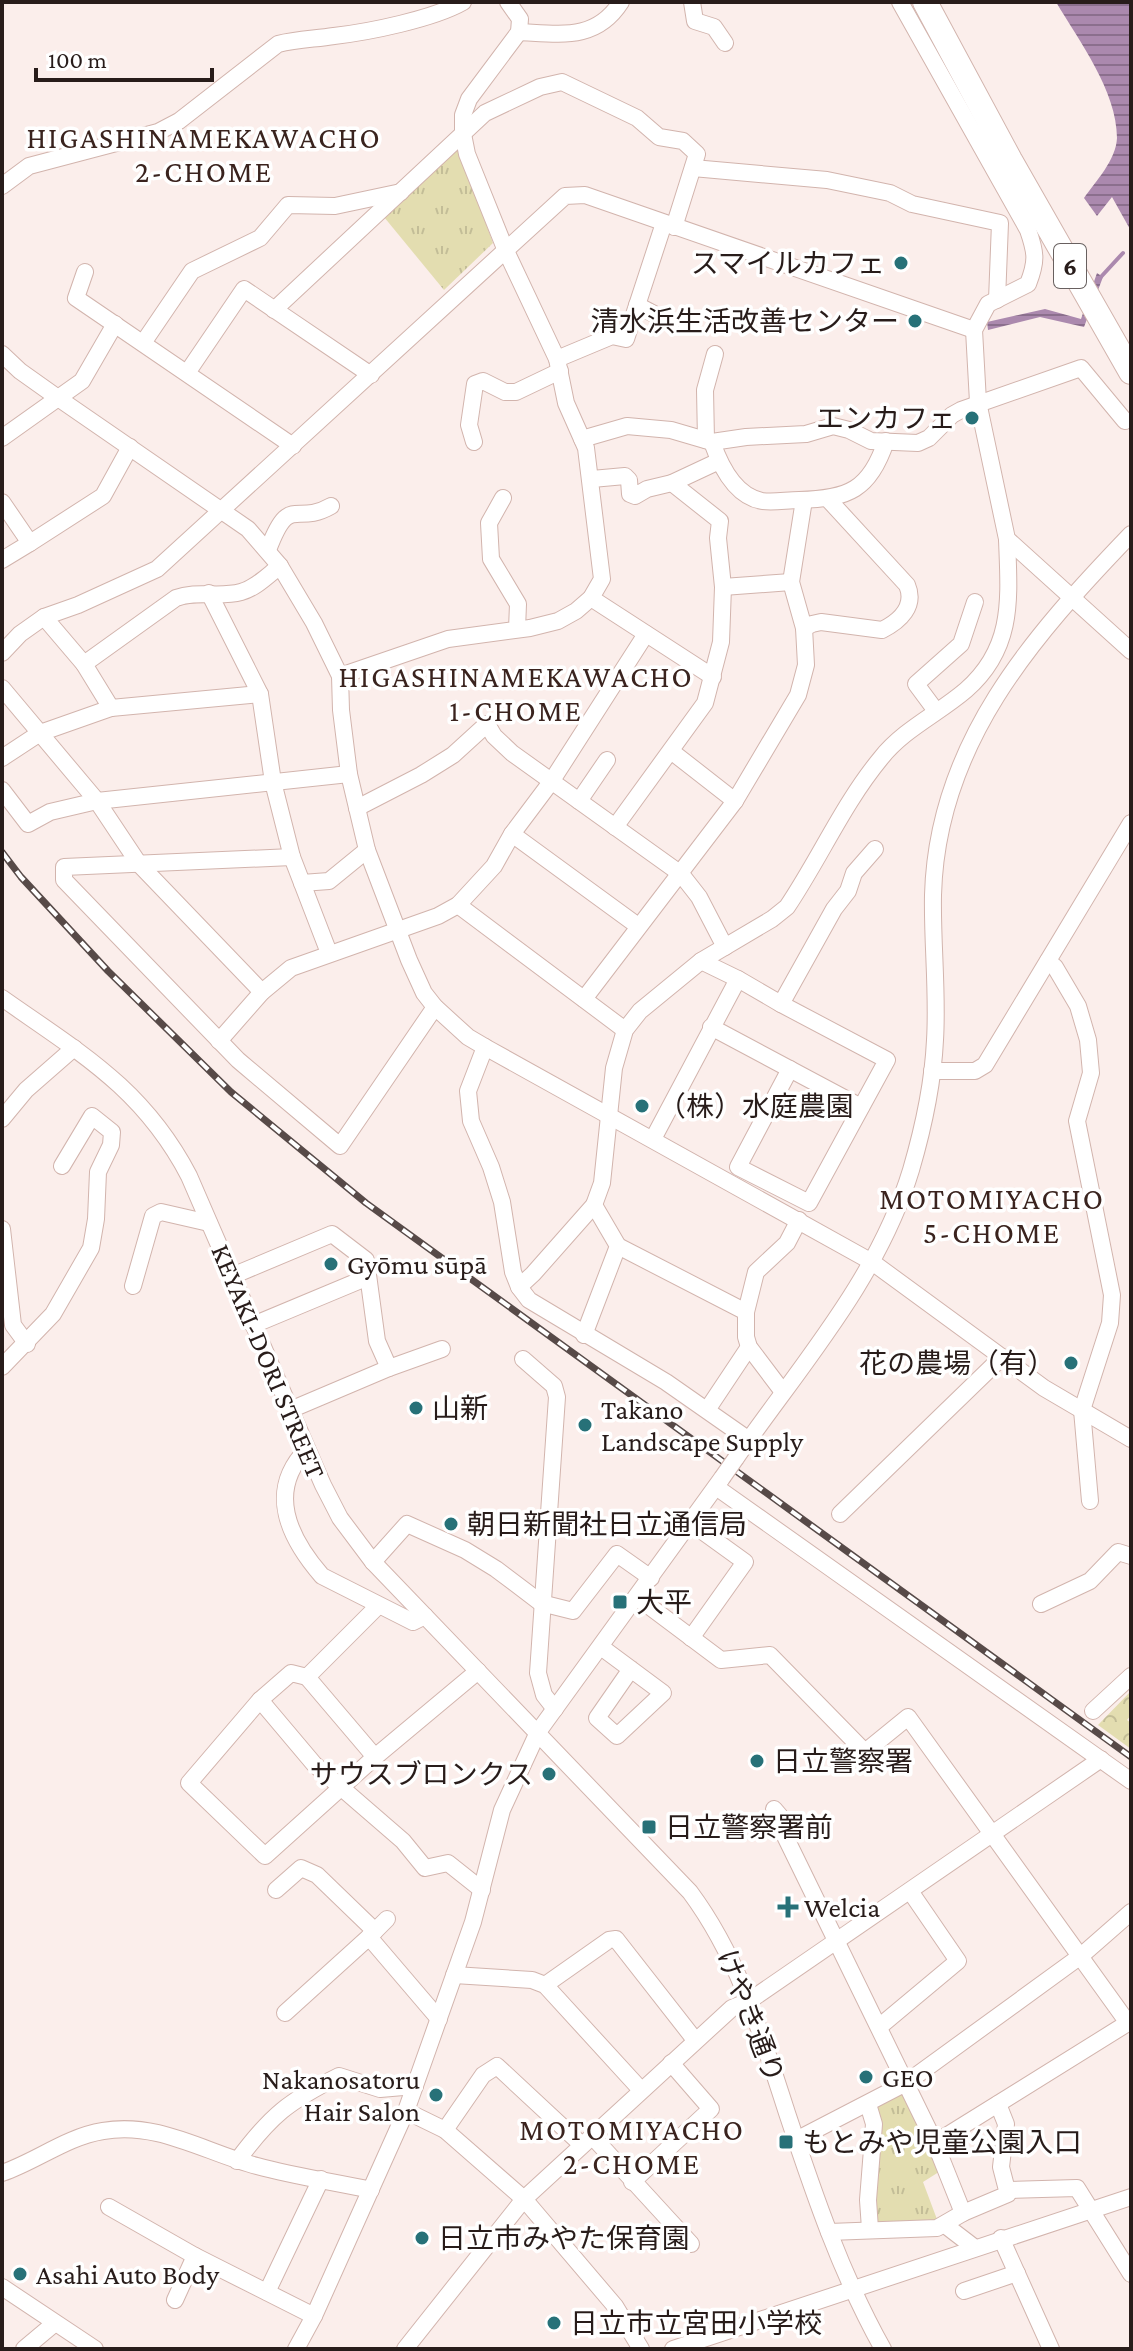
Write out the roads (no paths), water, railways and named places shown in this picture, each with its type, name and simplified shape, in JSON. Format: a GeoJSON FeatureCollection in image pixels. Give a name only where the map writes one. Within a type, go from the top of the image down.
{"type":"FeatureCollection","features":[{"type":"Feature","properties":{"kind":"highway","name":"6"},"geometry":{"type":"LineString","coordinates":[[925,2],[1010,160],[1131,372]]}},
{"type":"Feature","properties":{"kind":"street"},"geometry":{"type":"LineString","coordinates":[[2,186],[29,166],[158,132],[179,121],[278,44],[337,36],[444,13],[463,2]]}},
{"type":"Feature","properties":{"kind":"street"},"geometry":{"type":"LineString","coordinates":[[340,676],[448,639],[558,621],[591,598],[602,579],[592,479],[582,439],[566,403],[558,365],[506,251],[467,154],[463,134],[463,115],[469,99],[519,32],[520,19],[508,2]]}},
{"type":"Feature","properties":{"kind":"street"},"geometry":{"type":"LineString","coordinates":[[519,32],[563,34],[588,31],[603,24],[621,2]]}},
{"type":"Feature","properties":{"kind":"street"},"geometry":{"type":"LineString","coordinates":[[692,2],[695,21],[714,27],[725,43]]}},
{"type":"Feature","properties":{"kind":"street"},"geometry":{"type":"LineString","coordinates":[[519,1287],[594,1205],[602,1183],[614,1068],[625,1030],[640,1011],[701,961],[787,907],[865,777],[904,734],[966,689],[982,672],[1003,638],[1008,621],[1007,539],[978,402],[974,330],[988,304],[1028,284],[1035,265],[1031,240],[900,2]]}},
{"type":"Feature","properties":{"kind":"street"},"geometry":{"type":"LineString","coordinates":[[274,310],[485,113],[540,87],[562,82],[637,118],[659,137],[683,141],[697,154],[693,168],[626,339],[612,336],[516,392],[505,392],[483,381],[475,384],[469,425],[474,442]]}},
{"type":"Feature","properties":{"kind":"street"},"geometry":{"type":"LineString","coordinates":[[693,168],[827,180],[890,193],[912,204],[1000,223],[997,300]]}},
{"type":"Feature","properties":{"kind":"street"},"geometry":{"type":"LineString","coordinates":[[143,343],[192,271],[260,238],[288,205],[335,206],[401,192]]}},
{"type":"Feature","properties":{"kind":"street"},"geometry":{"type":"LineString","coordinates":[[2,653],[20,634],[44,617],[157,569],[506,251],[547,209],[565,196],[585,195],[974,330]]}},
{"type":"Feature","properties":{"kind":"street"},"geometry":{"type":"LineString","coordinates":[[85,272],[76,298],[293,446]]}},
{"type":"Feature","properties":{"kind":"street"},"geometry":{"type":"LineString","coordinates":[[187,373],[244,289],[371,375]]}},
{"type":"Feature","properties":{"kind":"street"},"geometry":{"type":"LineString","coordinates":[[637,305],[671,323]]}},
{"type":"Feature","properties":{"kind":"street"},"geometry":{"type":"LineString","coordinates":[[5,430],[82,381],[115,324]]}},
{"type":"Feature","properties":{"kind":"street"},"geometry":{"type":"LineString","coordinates":[[2,354],[20,371],[256,535],[280,566],[314,623],[340,676],[349,774],[367,850],[424,993],[435,1007],[468,1037],[485,1047],[872,1262],[1044,1388],[1131,1439]]}},
{"type":"Feature","properties":{"kind":"street"},"geometry":{"type":"LineString","coordinates":[[715,354],[705,390],[709,441],[728,477],[761,501],[840,497],[854,491],[867,480],[881,458],[886,441]]}},
{"type":"Feature","properties":{"kind":"street"},"geometry":{"type":"LineString","coordinates":[[582,439],[627,426],[671,430],[709,441],[806,434],[833,426],[871,441],[918,443],[929,438],[952,415],[978,402],[1081,368],[1125,421]]}},
{"type":"Feature","properties":{"kind":"street"},"geometry":{"type":"LineString","coordinates":[[2,560],[103,496],[130,447]]}},
{"type":"Feature","properties":{"kind":"street"},"geometry":{"type":"LineString","coordinates":[[592,479],[625,476],[629,480],[630,494],[635,496],[719,461]]}},
{"type":"Feature","properties":{"kind":"street"},"geometry":{"type":"LineString","coordinates":[[615,827],[705,703],[721,642],[723,587],[718,538],[720,521],[672,483]]}},
{"type":"Feature","properties":{"kind":"street"},"geometry":{"type":"LineString","coordinates":[[503,498],[489,523],[491,559],[518,604],[517,629]]}},
{"type":"Feature","properties":{"kind":"street"},"geometry":{"type":"LineString","coordinates":[[804,628],[821,622],[882,630],[901,618],[909,606],[911,595],[907,585],[827,498]]}},
{"type":"Feature","properties":{"kind":"street"},"geometry":{"type":"LineString","coordinates":[[584,999],[735,801],[798,695],[806,665],[804,628],[791,582],[804,500]]}},
{"type":"Feature","properties":{"kind":"street"},"geometry":{"type":"LineString","coordinates":[[2,502],[30,543]]}},
{"type":"Feature","properties":{"kind":"street"},"geometry":{"type":"LineString","coordinates":[[268,550],[278,523],[291,514],[322,511],[331,506]]}},
{"type":"Feature","properties":{"kind":"street"},"geometry":{"type":"LineString","coordinates":[[303,2346],[406,2111],[482,1890],[502,1810],[538,1732],[846,1305],[889,1229],[918,1144],[932,1071],[936,1011],[935,863],[948,802],[959,770],[984,714],[1027,649],[1131,534]]}},
{"type":"Feature","properties":{"kind":"street"},"geometry":{"type":"LineString","coordinates":[[1007,539],[1131,651]]}},
{"type":"Feature","properties":{"kind":"street"},"geometry":{"type":"LineString","coordinates":[[84,664],[176,598],[191,593],[240,592],[280,566]]}},
{"type":"Feature","properties":{"kind":"street"},"geometry":{"type":"LineString","coordinates":[[723,587],[791,582]]}},
{"type":"Feature","properties":{"kind":"street"},"geometry":{"type":"LineString","coordinates":[[209,593],[260,694],[273,782],[292,857],[329,953]]}},
{"type":"Feature","properties":{"kind":"street"},"geometry":{"type":"LineString","coordinates":[[591,598],[713,677]]}},
{"type":"Feature","properties":{"kind":"street"},"geometry":{"type":"LineString","coordinates":[[936,711],[916,684],[961,644],[975,602]]}},
{"type":"Feature","properties":{"kind":"street"},"geometry":{"type":"LineString","coordinates":[[44,617],[84,664],[111,708]]}},
{"type":"Feature","properties":{"kind":"street"},"geometry":{"type":"LineString","coordinates":[[219,1041],[262,992],[291,968],[438,916],[458,905],[494,866],[512,834],[551,782],[646,634]]}},
{"type":"Feature","properties":{"kind":"street"},"geometry":{"type":"LineString","coordinates":[[2,688],[97,801],[139,864],[262,992]]}},
{"type":"Feature","properties":{"kind":"street"},"geometry":{"type":"LineString","coordinates":[[2,758],[40,733],[111,708],[260,694]]}},
{"type":"Feature","properties":{"kind":"street"},"geometry":{"type":"LineString","coordinates":[[357,808],[453,755],[487,724],[494,736],[512,753],[681,874],[699,897],[725,947]]}},
{"type":"Feature","properties":{"kind":"street"},"geometry":{"type":"LineString","coordinates":[[671,751],[735,801]]}},
{"type":"Feature","properties":{"kind":"street"},"geometry":{"type":"LineString","coordinates":[[579,801],[607,760]]}},
{"type":"Feature","properties":{"kind":"street"},"geometry":{"type":"LineString","coordinates":[[2,790],[28,824],[50,812],[97,801],[349,774]]}},
{"type":"Feature","properties":{"kind":"street"},"geometry":{"type":"LineString","coordinates":[[932,1071],[975,1071],[985,1065],[1131,823]]}},
{"type":"Feature","properties":{"kind":"street"},"geometry":{"type":"LineString","coordinates":[[512,834],[638,926]]}},
{"type":"Feature","properties":{"kind":"street"},"geometry":{"type":"LineString","coordinates":[[781,1004],[834,909],[848,891],[854,873],[875,849]]}},
{"type":"Feature","properties":{"kind":"street"},"geometry":{"type":"LineString","coordinates":[[302,883],[329,881],[367,850]]}},
{"type":"Feature","properties":{"kind":"street"},"geometry":{"type":"LineString","coordinates":[[292,857],[64,867],[64,880],[238,1060],[340,1146],[435,1007]]}},
{"type":"Feature","properties":{"kind":"street"},"geometry":{"type":"LineString","coordinates":[[458,905],[625,1030]]}},
{"type":"Feature","properties":{"kind":"street"},"geometry":{"type":"LineString","coordinates":[[701,961],[887,1060],[809,1203],[738,1167],[790,1069]]}},
{"type":"Feature","properties":{"kind":"street"},"geometry":{"type":"LineString","coordinates":[[1048,961],[1055,967],[1078,1006],[1088,1040],[1091,1073],[1077,1121],[1112,1295],[1110,1323],[1082,1410],[1090,1501]]}},
{"type":"Feature","properties":{"kind":"street"},"geometry":{"type":"LineString","coordinates":[[653,1139],[738,979]]}},
{"type":"Feature","properties":{"kind":"street","name":"KEYAKI-DORI STREET"},"geometry":{"type":"LineString","coordinates":[[2,998],[106,1071],[150,1114],[178,1154],[340,1518],[373,1562],[538,1732]]}},
{"type":"Feature","properties":{"kind":"street"},"geometry":{"type":"LineString","coordinates":[[711,1027],[861,1107]]}},
{"type":"Feature","properties":{"kind":"street"},"geometry":{"type":"LineString","coordinates":[[485,1047],[468,1091],[471,1121],[502,1202],[510,1260],[519,1287],[529,1300],[666,1382],[749,1440]]}},
{"type":"Feature","properties":{"kind":"street"},"geometry":{"type":"LineString","coordinates":[[2,1119],[26,1090],[74,1048]]}},
{"type":"Feature","properties":{"kind":"street"},"geometry":{"type":"LineString","coordinates":[[2,1367],[53,1314],[91,1248],[98,1172],[111,1145],[112,1132],[92,1116],[62,1166]]}},
{"type":"Feature","properties":{"kind":"street"},"geometry":{"type":"LineString","coordinates":[[594,1205],[618,1246],[746,1312]]}},
{"type":"Feature","properties":{"kind":"street"},"geometry":{"type":"LineString","coordinates":[[133,1286],[153,1216],[161,1212],[209,1223]]}},
{"type":"Feature","properties":{"kind":"street"},"geometry":{"type":"LineString","coordinates":[[783,1392],[749,1347],[746,1312],[756,1272],[787,1243],[799,1220]]}},
{"type":"Feature","properties":{"kind":"street"},"geometry":{"type":"LineString","coordinates":[[2,1229],[13,1325],[27,1344]]}},
{"type":"Feature","properties":{"kind":"street"},"geometry":{"type":"LineString","coordinates":[[232,1276],[332,1234],[366,1260],[377,1341],[389,1368]]}},
{"type":"Feature","properties":{"kind":"street"},"geometry":{"type":"LineString","coordinates":[[584,1335],[618,1246]]}},
{"type":"Feature","properties":{"kind":"street"},"geometry":{"type":"LineString","coordinates":[[253,1325],[368,1277]]}},
{"type":"Feature","properties":{"kind":"street"},"geometry":{"type":"LineString","coordinates":[[707,1410],[749,1347]]}},
{"type":"Feature","properties":{"kind":"street"},"geometry":{"type":"LineString","coordinates":[[290,1410],[442,1349]]}},
{"type":"Feature","properties":{"kind":"street"},"geometry":{"type":"LineString","coordinates":[[840,1514],[1002,1357]]}},
{"type":"Feature","properties":{"kind":"street"},"geometry":{"type":"LineString","coordinates":[[523,1359],[554,1386],[557,1397],[541,1603],[539,1684],[555,1709]]}},
{"type":"Feature","properties":{"kind":"street"},"geometry":{"type":"LineString","coordinates":[[307,1449],[297,1460],[284,1498],[285,1516],[292,1533],[322,1576],[413,1622],[425,1616]]}},
{"type":"Feature","properties":{"kind":"street"},"geometry":{"type":"LineString","coordinates":[[719,1483],[980,1677],[1131,1781]]}},
{"type":"Feature","properties":{"kind":"street"},"geometry":{"type":"LineString","coordinates":[[691,1523],[745,1562],[691,1638]]}},
{"type":"Feature","properties":{"kind":"street"},"geometry":{"type":"LineString","coordinates":[[373,1562],[407,1524],[465,1550],[541,1603],[573,1611],[617,1554],[651,1578]]}},
{"type":"Feature","properties":{"kind":"street"},"geometry":{"type":"LineString","coordinates":[[1041,1604],[1090,1581],[1118,1552],[1131,1556]]}},
{"type":"Feature","properties":{"kind":"street"},"geometry":{"type":"LineString","coordinates":[[637,1597],[721,1660],[770,1655],[865,1752],[908,1717],[1130,2022],[935,2143]]}},
{"type":"Feature","properties":{"kind":"street"},"geometry":{"type":"LineString","coordinates":[[307,1677],[378,1606]]}},
{"type":"Feature","properties":{"kind":"street"},"geometry":{"type":"LineString","coordinates":[[601,1647],[631,1669]]}},
{"type":"Feature","properties":{"kind":"street"},"geometry":{"type":"LineString","coordinates":[[375,1757],[307,1677],[291,1673],[260,1700],[189,1783],[265,1856],[375,1757],[478,1671]]}},
{"type":"Feature","properties":{"kind":"street"},"geometry":{"type":"LineString","coordinates":[[1093,1711],[1131,1676]]}},
{"type":"Feature","properties":{"kind":"street"},"geometry":{"type":"LineString","coordinates":[[260,1700],[314,1764],[403,1841],[425,1868],[448,1863],[482,1890]]}},
{"type":"Feature","properties":{"kind":"street","name":"けやき通り"},"geometry":{"type":"LineString","coordinates":[[538,1732],[690,1892],[729,1952],[829,2232],[852,2290],[883,2349]]}},
{"type":"Feature","properties":{"kind":"street"},"geometry":{"type":"LineString","coordinates":[[405,2349],[524,2199],[732,2008],[749,2001],[836,1943],[1101,1759]]}},
{"type":"Feature","properties":{"kind":"street"},"geometry":{"type":"LineString","coordinates":[[774,1809],[935,2143],[963,2213]]}},
{"type":"Feature","properties":{"kind":"street"},"geometry":{"type":"LineString","coordinates":[[276,1890],[301,1868],[324,1881],[377,1929],[439,2019]]}},
{"type":"Feature","properties":{"kind":"street"},"geometry":{"type":"LineString","coordinates":[[879,2027],[958,1961],[910,1891]]}},
{"type":"Feature","properties":{"kind":"street"},"geometry":{"type":"LineString","coordinates":[[796,2140],[906,2083],[1082,1955],[1131,1912]]}},
{"type":"Feature","properties":{"kind":"street"},"geometry":{"type":"LineString","coordinates":[[285,2013],[377,1929]]}},
{"type":"Feature","properties":{"kind":"street"},"geometry":{"type":"LineString","coordinates":[[545,1985],[609,1940],[616,1939],[695,2040]]}},
{"type":"Feature","properties":{"kind":"street"},"geometry":{"type":"LineString","coordinates":[[454,1975],[532,1980],[545,1985],[641,2090]]}},
{"type":"Feature","properties":{"kind":"street"},"geometry":{"type":"LineString","coordinates":[[632,2182],[711,2109],[671,2063]]}},
{"type":"Feature","properties":{"kind":"street"},"geometry":{"type":"LineString","coordinates":[[445,2130],[483,2075],[497,2066],[632,2182],[691,2244]]}},
{"type":"Feature","properties":{"kind":"street"},"geometry":{"type":"LineString","coordinates":[[237,2161],[262,2127],[297,2097],[339,2076],[380,2089],[415,2086]]}},
{"type":"Feature","properties":{"kind":"street"},"geometry":{"type":"LineString","coordinates":[[868,2104],[874,2124],[868,2200],[870,2229]]}},
{"type":"Feature","properties":{"kind":"street"},"geometry":{"type":"LineString","coordinates":[[829,2232],[937,2228],[1008,2194],[1001,2167],[1006,2124],[998,2104]]}},
{"type":"Feature","properties":{"kind":"street"},"geometry":{"type":"LineString","coordinates":[[406,2111],[445,2130],[524,2199],[615,2306],[641,2349]]}},
{"type":"Feature","properties":{"kind":"street"},"geometry":{"type":"LineString","coordinates":[[2,2173],[56,2146],[87,2134],[109,2130],[163,2133],[237,2161],[371,2190]]}},
{"type":"Feature","properties":{"kind":"street"},"geometry":{"type":"LineString","coordinates":[[267,2292],[321,2179]]}},
{"type":"Feature","properties":{"kind":"street"},"geometry":{"type":"LineString","coordinates":[[1007,2190],[1077,2188],[1131,2274]]}},
{"type":"Feature","properties":{"kind":"street"},"geometry":{"type":"LineString","coordinates":[[673,2349],[1131,2197]]}},
{"type":"Feature","properties":{"kind":"street"},"geometry":{"type":"LineString","coordinates":[[109,2207],[195,2256],[314,2316]]}},
{"type":"Feature","properties":{"kind":"street"},"geometry":{"type":"LineString","coordinates":[[945,2225],[975,2248]]}},
{"type":"Feature","properties":{"kind":"street"},"geometry":{"type":"LineString","coordinates":[[1001,2238],[1051,2349]]}},
{"type":"Feature","properties":{"kind":"street"},"geometry":{"type":"LineString","coordinates":[[175,2300],[195,2256]]}},
{"type":"Feature","properties":{"kind":"street"},"geometry":{"type":"LineString","coordinates":[[964,2291],[1017,2273]]}},
{"type":"Feature","properties":{"kind":"street"},"geometry":{"type":"LineString","coordinates":[[2,2287],[95,2349]]}},
{"type":"Feature","properties":{"kind":"street"},"geometry":{"type":"LineString","coordinates":[[24,2349],[55,2323]]}},
{"type":"Feature","properties":{"kind":"waterway"},"geometry":{"type":"LineString","coordinates":[[1099,279],[1123,253]]}},
{"type":"Feature","properties":{"kind":"railway"},"geometry":{"type":"LineString","coordinates":[[2,852],[21,877],[108,971],[231,1092],[366,1203],[1131,1757]]}},
{"type":"Feature","properties":{"kind":"place","name":"スマイルカフェ"},"geometry":{"type":"Point","coordinates":[901,263]}},
{"type":"Feature","properties":{"kind":"place","name":"清水浜生活改善センター"},"geometry":{"type":"Point","coordinates":[915,321]}},
{"type":"Feature","properties":{"kind":"place","name":"エンカフェ"},"geometry":{"type":"Point","coordinates":[972,418]}},
{"type":"Feature","properties":{"kind":"place","name":"（株）水庭農園"},"geometry":{"type":"Point","coordinates":[642,1106]}},
{"type":"Feature","properties":{"kind":"place","name":"Gyōmu sūpā"},"geometry":{"type":"Point","coordinates":[331,1264]}},
{"type":"Feature","properties":{"kind":"place","name":"花の農場（有）"},"geometry":{"type":"Point","coordinates":[1071,1363]}},
{"type":"Feature","properties":{"kind":"place","name":"山新"},"geometry":{"type":"Point","coordinates":[416,1408]}},
{"type":"Feature","properties":{"kind":"place","name":"Takano Landscape Supply"},"geometry":{"type":"Point","coordinates":[585,1425]}},
{"type":"Feature","properties":{"kind":"place","name":"朝日新聞社日立通信局"},"geometry":{"type":"Point","coordinates":[451,1524]}},
{"type":"Feature","properties":{"kind":"place","name":"大平"},"geometry":{"type":"Point","coordinates":[620,1602]}},
{"type":"Feature","properties":{"kind":"place","name":"日立警察署"},"geometry":{"type":"Point","coordinates":[757,1761]}},
{"type":"Feature","properties":{"kind":"place","name":"サウスブロンクス"},"geometry":{"type":"Point","coordinates":[549,1774]}},
{"type":"Feature","properties":{"kind":"place","name":"日立警察署前"},"geometry":{"type":"Point","coordinates":[649,1827]}},
{"type":"Feature","properties":{"kind":"place","name":"Welcia"},"geometry":{"type":"Point","coordinates":[788,1907]}},
{"type":"Feature","properties":{"kind":"place","name":"GEO"},"geometry":{"type":"Point","coordinates":[866,2077]}},
{"type":"Feature","properties":{"kind":"place","name":"Nakanosatoru Hair Salon"},"geometry":{"type":"Point","coordinates":[436,2095]}},
{"type":"Feature","properties":{"kind":"place","name":"もとみや児童公園入口"},"geometry":{"type":"Point","coordinates":[786,2142]}},
{"type":"Feature","properties":{"kind":"place","name":"日立市みやた保育園"},"geometry":{"type":"Point","coordinates":[422,2238]}},
{"type":"Feature","properties":{"kind":"place","name":"Asahi Auto Body"},"geometry":{"type":"Point","coordinates":[20,2274]}},
{"type":"Feature","properties":{"kind":"place","name":"日立市立宮田小学校"},"geometry":{"type":"Point","coordinates":[554,2323]}},
{"type":"Feature","properties":{"kind":"district","name":"HIGASHINAMEKAWACHO 2-CHOME"},"geometry":{"type":"Point","coordinates":[204,155]}},
{"type":"Feature","properties":{"kind":"district","name":"HIGASHINAMEKAWACHO 1-CHOME"},"geometry":{"type":"Point","coordinates":[516,694]}},
{"type":"Feature","properties":{"kind":"district","name":"MOTOMIYACHO 5-CHOME"},"geometry":{"type":"Point","coordinates":[992,1216]}},
{"type":"Feature","properties":{"kind":"district","name":"MOTOMIYACHO 2-CHOME"},"geometry":{"type":"Point","coordinates":[632,2147]}}]}
